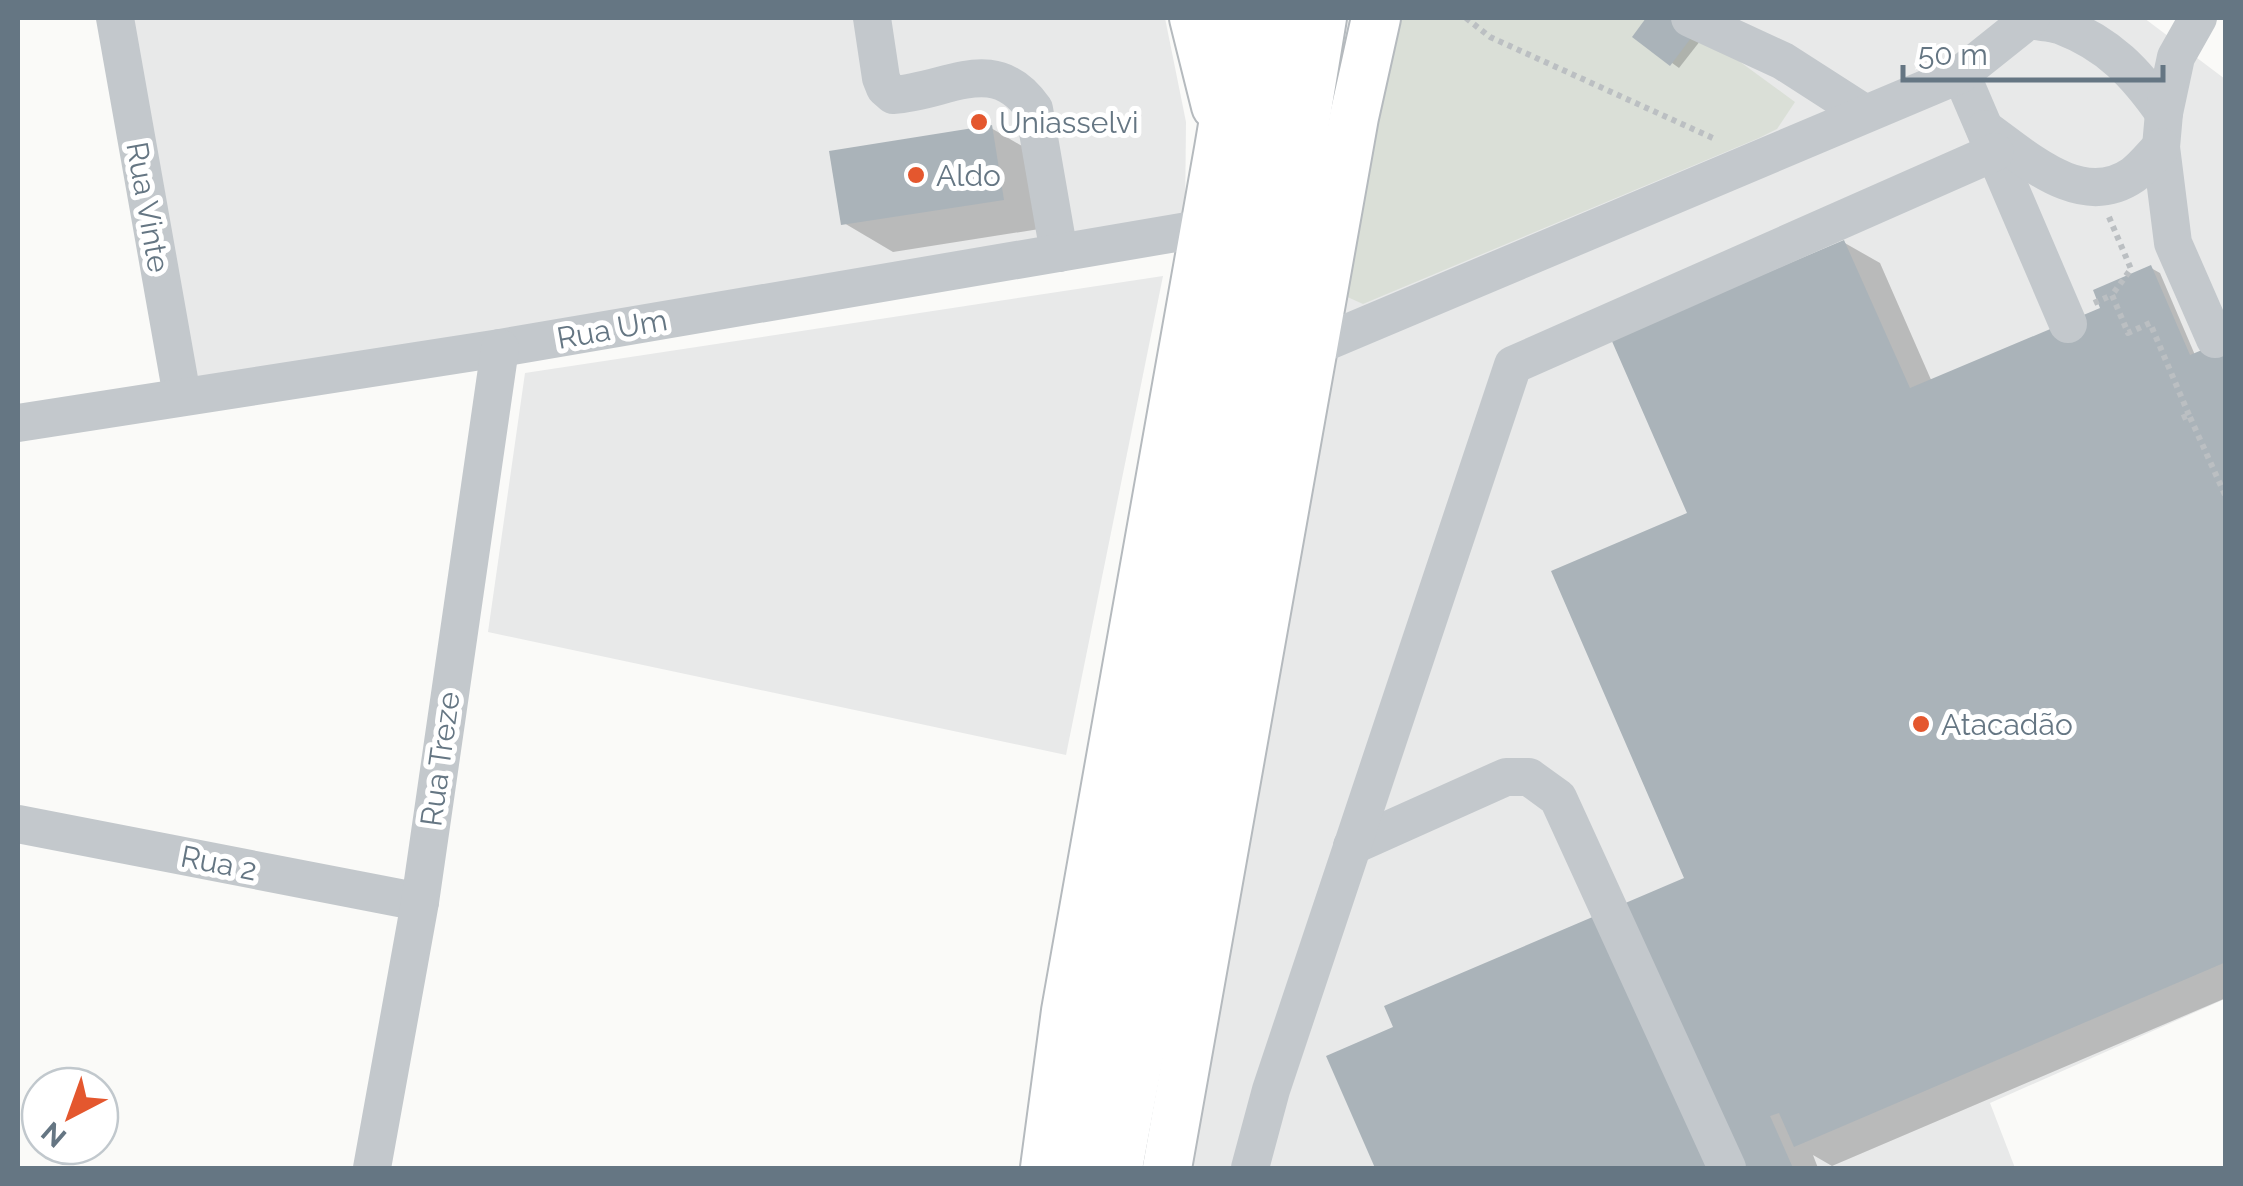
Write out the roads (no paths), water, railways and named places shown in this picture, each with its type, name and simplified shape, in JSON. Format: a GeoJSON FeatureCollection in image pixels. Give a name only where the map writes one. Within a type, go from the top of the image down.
{"type":"FeatureCollection","features":[{"type":"Feature","properties":{"kind":"main road"},"geometry":{"type":"LineString","coordinates":[[1194,18],[1212,82],[1219,149]]}},
{"type":"Feature","properties":{"kind":"main road"},"geometry":{"type":"LineString","coordinates":[[1045,1168],[1066,1012],[1234,60],[1236,18]]}},
{"type":"Feature","properties":{"kind":"main road"},"geometry":{"type":"LineString","coordinates":[[1079,1168],[1116,988],[1166,706],[1280,18]]}},
{"type":"Feature","properties":{"kind":"main road"},"geometry":{"type":"LineString","coordinates":[[1118,1168],[1248,472],[1322,18]]}},
{"type":"Feature","properties":{"kind":"main road"},"geometry":{"type":"LineString","coordinates":[[1168,1168],[1354,117],[1376,18]]}},
{"type":"Feature","properties":{"kind":"street","name":"Rua Vinte"},"geometry":{"type":"LineString","coordinates":[[115,18],[182,396]]}},
{"type":"Feature","properties":{"kind":"street"},"geometry":{"type":"LineString","coordinates":[[872,18],[881,78],[884,88],[894,96],[982,76],[1008,82],[1022,92],[1034,110],[1059,253]]}},
{"type":"Feature","properties":{"kind":"street"},"geometry":{"type":"LineString","coordinates":[[1690,18],[1783,61],[1864,114]]}},
{"type":"Feature","properties":{"kind":"street"},"geometry":{"type":"LineString","coordinates":[[1314,347],[1961,74],[2027,18],[2057,23],[2083,35],[2134,71],[2163,130]]}},
{"type":"Feature","properties":{"kind":"street"},"geometry":{"type":"LineString","coordinates":[[2198,18],[2176,57],[2163,130],[2173,243],[2211,294],[2215,339]]}},
{"type":"Feature","properties":{"kind":"street"},"geometry":{"type":"LineString","coordinates":[[1961,74],[2066,320]]}},
{"type":"Feature","properties":{"kind":"street"},"geometry":{"type":"LineString","coordinates":[[1990,141],[2050,175],[2081,187],[2106,187],[2133,175],[2163,130]]}},
{"type":"Feature","properties":{"kind":"street"},"geometry":{"type":"LineString","coordinates":[[1250,1168],[1272,1090],[1512,365],[1990,141]]}},
{"type":"Feature","properties":{"kind":"street","name":"Rua Um"},"geometry":{"type":"LineString","coordinates":[[18,423],[500,348],[1205,228]]}},
{"type":"Feature","properties":{"kind":"street","name":"Rua Treze"},"geometry":{"type":"LineString","coordinates":[[372,1168],[420,902],[500,348]]}},
{"type":"Feature","properties":{"kind":"street"},"geometry":{"type":"LineString","coordinates":[[1352,846],[1506,777],[1529,777],[1558,798],[1727,1168]]}},
{"type":"Feature","properties":{"kind":"street","name":"Rua 2"},"geometry":{"type":"LineString","coordinates":[[18,824],[420,902]]}},
{"type":"Feature","properties":{"kind":"place","name":"Uniasselvi"},"geometry":{"type":"Point","coordinates":[979,122]}},
{"type":"Feature","properties":{"kind":"place","name":"Aldo"},"geometry":{"type":"Point","coordinates":[916,175]}},
{"type":"Feature","properties":{"kind":"place","name":"Atacadão"},"geometry":{"type":"Point","coordinates":[1921,724]}}]}
